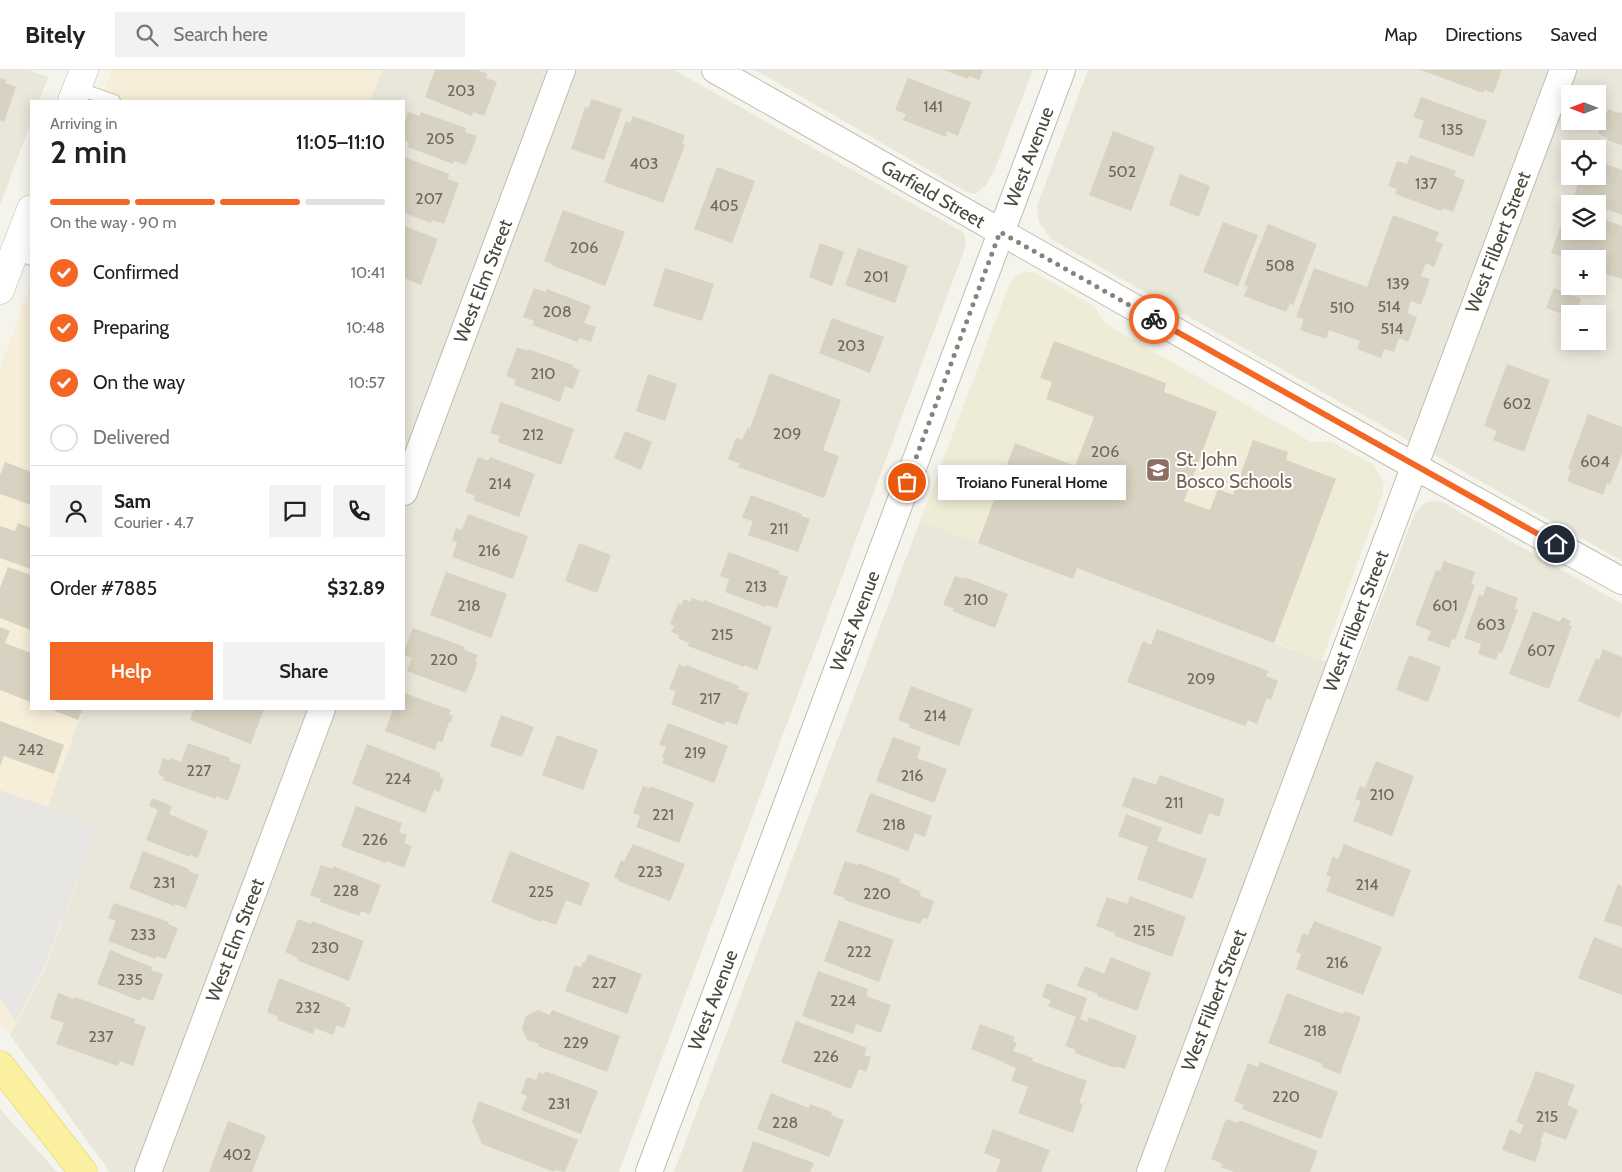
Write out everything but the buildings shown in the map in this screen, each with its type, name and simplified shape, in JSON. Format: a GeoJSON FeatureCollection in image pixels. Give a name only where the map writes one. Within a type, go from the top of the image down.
{"type":"FeatureCollection","features":[{"type":"Feature","properties":{"kind":"main road"},"geometry":{"type":"LineString","coordinates":[[0,1065],[83,1172]]}},
{"type":"Feature","properties":{"kind":"street","name":"West Elm Street"},"geometry":{"type":"LineString","coordinates":[[405,489],[562,70]]}},
{"type":"Feature","properties":{"kind":"street","name":"Garfield Street"},"geometry":{"type":"LineString","coordinates":[[715,70],[1414,466],[1622,581]]}},
{"type":"Feature","properties":{"kind":"street","name":"West Avenue"},"geometry":{"type":"LineString","coordinates":[[648,1172],[1062,70]]}},
{"type":"Feature","properties":{"kind":"street","name":"West Filbert Street"},"geometry":{"type":"LineString","coordinates":[[1150,1172],[1563,70]]}},
{"type":"Feature","properties":{"kind":"street"},"geometry":{"type":"LineString","coordinates":[[0,290],[23,255],[30,215]]}},
{"type":"Feature","properties":{"kind":"street","name":"West Elm Street"},"geometry":{"type":"LineString","coordinates":[[148,1172],[322,710]]}},
{"type":"Feature","properties":{"kind":"lane"},"geometry":{"type":"LineString","coordinates":[[78,86],[112,100]]}},
{"type":"Feature","properties":{"kind":"shaded area"},"geometry":{"type":"Polygon","coordinates":[[[0,70],[29,70],[48,77],[39,100],[30,100],[30,125],[0,205],[0,70]]]}},
{"type":"Feature","properties":{"kind":"shaded area"},"geometry":{"type":"Polygon","coordinates":[[[111,70],[382,70],[370,100],[100,100],[111,70]]]}},
{"type":"Feature","properties":{"kind":"shaded area"},"geometry":{"type":"Polygon","coordinates":[[[382,70],[674,70],[963,232],[966,241],[964,251],[619,1172],[110,1172],[10,1035],[44,971],[98,825],[47,807],[83,710],[405,710],[405,100],[370,100],[382,70]]]}},
{"type":"Feature","properties":{"kind":"shaded area"},"geometry":{"type":"Polygon","coordinates":[[[755,70],[1033,70],[995,169],[986,185],[975,194],[967,192],[755,70]]]}},
{"type":"Feature","properties":{"kind":"shaded area"},"geometry":{"type":"Polygon","coordinates":[[[1088,70],[1622,70],[1622,561],[1051,239],[1039,222],[1037,206],[1088,70]]]}},
{"type":"Feature","properties":{"kind":"shaded area","name":"St. John Bosco Schools"},"geometry":{"type":"Polygon","coordinates":[[[1024,272],[1033,272],[1094,306],[1106,324],[1311,442],[1332,442],[1374,465],[1384,484],[1383,493],[1322,660],[1077,568],[1073,579],[920,521],[1009,285],[1015,276],[1024,272]]]}},
{"type":"Feature","properties":{"kind":"shaded area"},"geometry":{"type":"Polygon","coordinates":[[[30,287],[30,710],[83,710],[48,807],[98,825],[43,971],[10,1035],[0,1024],[0,368],[30,287]]]}},
{"type":"Feature","properties":{"kind":"shaded area"},"geometry":{"type":"Polygon","coordinates":[[[1426,502],[1444,503],[1622,604],[1622,1172],[674,1172],[920,521],[1072,578],[1077,568],[1274,643],[1354,671],[1415,513],[1426,502]]]}},
{"type":"Feature","properties":{"kind":"shaded area"},"geometry":{"type":"Polygon","coordinates":[[[0,790],[98,825],[43,971],[16,1022],[0,999],[0,790]]]}},
{"type":"Feature","properties":{"kind":"shaded area"},"geometry":{"type":"Polygon","coordinates":[[[0,1109],[57,1172],[0,1172],[0,1109]]]}},
{"type":"Feature","properties":{"kind":"way so far"},"geometry":{"type":"LineString","coordinates":[[907,482],[1000,232],[1154,319]]}},
{"type":"Feature","properties":{"kind":"place","name":"St. John Bosco Schools"},"geometry":{"type":"Point","coordinates":[1158,470]}},
{"type":"Feature","properties":{"kind":"place","name":"Troiano Funeral Home"},"geometry":{"type":"Point","coordinates":[907,482]}},
{"type":"Feature","properties":{"kind":"route"},"geometry":{"type":"LineString","coordinates":[[1154,319],[1556,544]]}}]}
